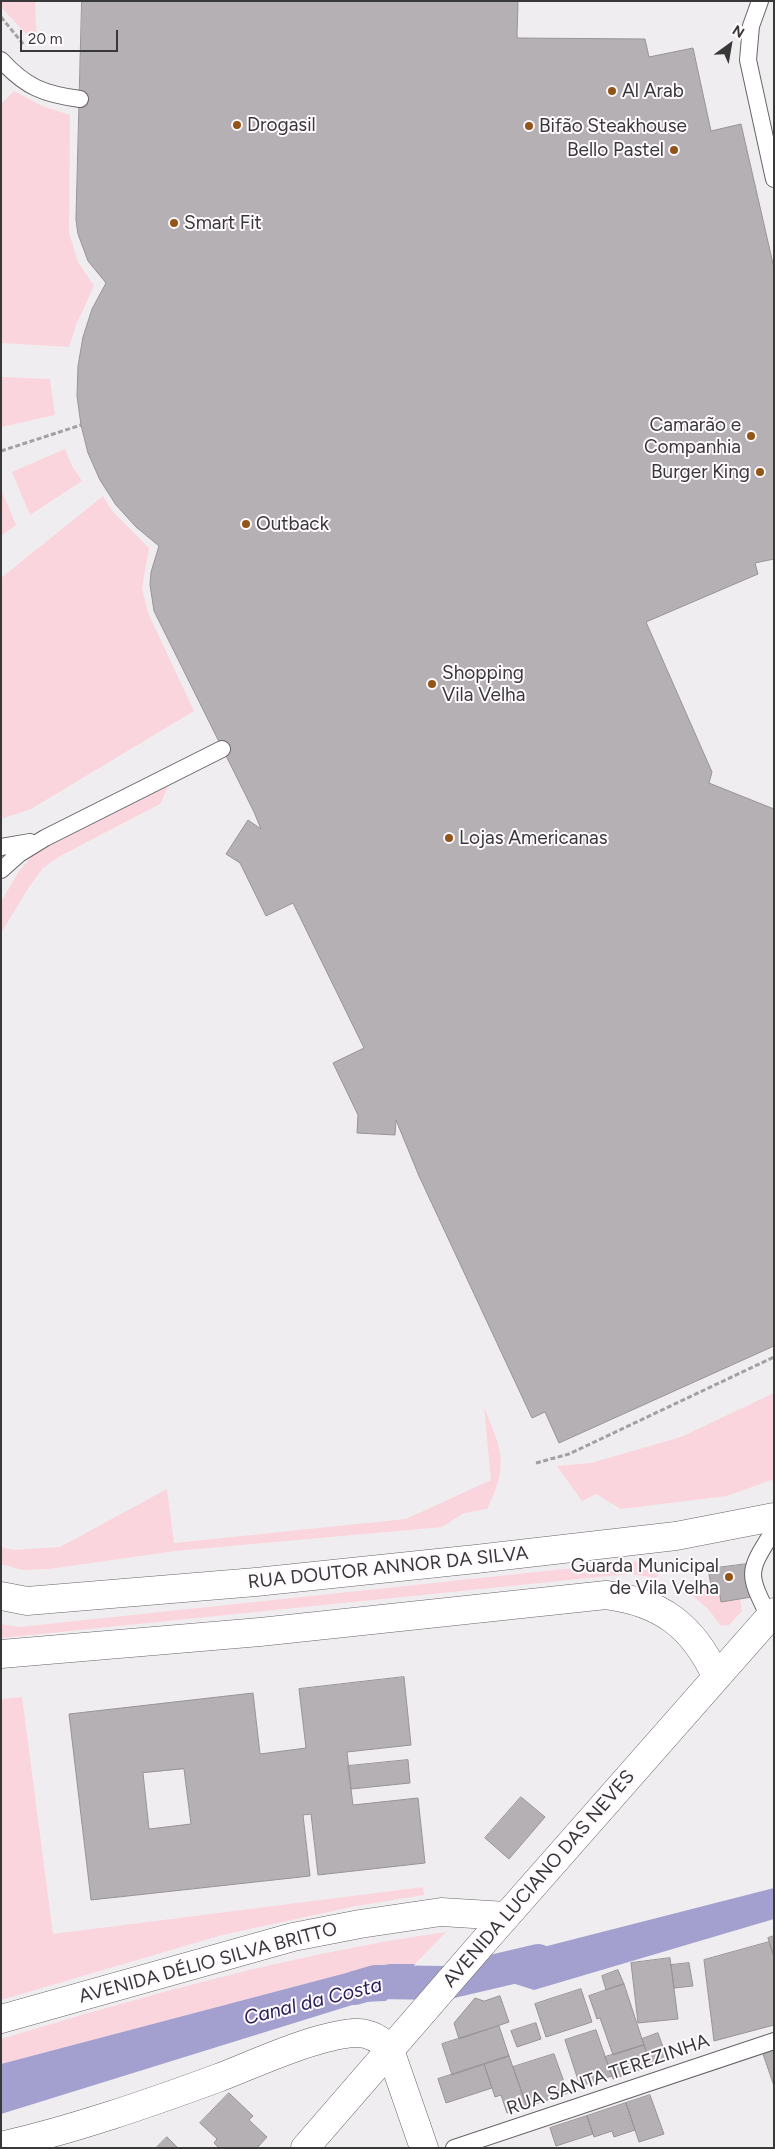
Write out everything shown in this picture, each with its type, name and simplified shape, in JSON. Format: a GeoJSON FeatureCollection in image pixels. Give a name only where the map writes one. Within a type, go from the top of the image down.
{"type":"FeatureCollection","features":[{"type":"Feature","properties":{"kind":"main road","name":"RUA DOUTOR ANNOR DA SILVA"},"geometry":{"type":"LineString","coordinates":[[1,1596],[27,1601],[256,1582],[676,1536],[774,1518]]}},
{"type":"Feature","properties":{"kind":"main road"},"geometry":{"type":"LineString","coordinates":[[1,1654],[260,1632],[606,1595],[627,1598],[646,1604],[676,1621],[695,1640],[707,1657],[716,1676]]}},
{"type":"Feature","properties":{"kind":"main road","name":"AVENIDA LUCIANO DAS NEVES"},"geometry":{"type":"LineString","coordinates":[[305,2148],[716,1676],[772,1615]]}},
{"type":"Feature","properties":{"kind":"main road","name":"AVENIDA DÉLIO SILVA BRITTO"},"geometry":{"type":"LineString","coordinates":[[1,2019],[292,1937],[360,1924],[441,1912],[506,1916]]}},
{"type":"Feature","properties":{"kind":"main road"},"geometry":{"type":"LineString","coordinates":[[1,2146],[171,2095],[316,2041],[356,2033],[374,2036],[390,2050],[424,2148]]}},
{"type":"Feature","properties":{"kind":"lane"},"geometry":{"type":"LineString","coordinates":[[760,1],[751,26],[748,60],[774,179]]}},
{"type":"Feature","properties":{"kind":"lane"},"geometry":{"type":"LineString","coordinates":[[1,60],[22,81],[62,97],[80,99]]}},
{"type":"Feature","properties":{"kind":"lane"},"geometry":{"type":"LineString","coordinates":[[1,870],[19,854],[45,838],[222,749]]}},
{"type":"Feature","properties":{"kind":"lane"},"geometry":{"type":"LineString","coordinates":[[1,847],[17,846],[45,838]]}},
{"type":"Feature","properties":{"kind":"lane"},"geometry":{"type":"LineString","coordinates":[[772,1615],[755,1588],[752,1570],[754,1562],[774,1530]]}},
{"type":"Feature","properties":{"kind":"lane","name":"RUA SANTA TEREZINHA"},"geometry":{"type":"LineString","coordinates":[[454,2148],[774,2041]]}},
{"type":"Feature","properties":{"kind":"path"},"geometry":{"type":"LineString","coordinates":[[1,451],[81,425]]}},
{"type":"Feature","properties":{"kind":"path"},"geometry":{"type":"LineString","coordinates":[[536,1463],[569,1454],[774,1357]]}},
{"type":"Feature","properties":{"kind":"shaded area"},"geometry":{"type":"Polygon","coordinates":[[[1,1],[35,1],[37,46],[1,7],[1,1]]]}},
{"type":"Feature","properties":{"kind":"shaded area"},"geometry":{"type":"Polygon","coordinates":[[[14,91],[42,106],[70,115],[69,233],[78,262],[94,286],[76,325],[69,347],[1,343],[1,104],[14,91]]]}},
{"type":"Feature","properties":{"kind":"shaded area"},"geometry":{"type":"Polygon","coordinates":[[[2,377],[50,379],[55,415],[2,427],[2,377]]]}},
{"type":"Feature","properties":{"kind":"shaded area"},"geometry":{"type":"Polygon","coordinates":[[[65,449],[72,466],[82,481],[30,515],[12,472],[65,449]]]}},
{"type":"Feature","properties":{"kind":"shaded area"},"geometry":{"type":"Polygon","coordinates":[[[1,489],[16,525],[1,536],[1,489]]]}},
{"type":"Feature","properties":{"kind":"shaded area"},"geometry":{"type":"Polygon","coordinates":[[[103,496],[112,511],[149,548],[142,588],[148,613],[194,711],[31,809],[1,819],[1,578],[103,496]]]}},
{"type":"Feature","properties":{"kind":"shaded area"},"geometry":{"type":"Polygon","coordinates":[[[169,785],[160,804],[62,855],[43,868],[1,933],[1,902],[19,871],[34,854],[169,785]]]}},
{"type":"Feature","properties":{"kind":"shaded area"},"geometry":{"type":"Polygon","coordinates":[[[774,1393],[774,1479],[727,1496],[621,1509],[596,1494],[582,1501],[557,1466],[591,1463],[681,1437],[774,1393]]]}},
{"type":"Feature","properties":{"kind":"shaded area"},"geometry":{"type":"Polygon","coordinates":[[[484,1407],[499,1447],[501,1458],[494,1494],[487,1509],[464,1513],[442,1527],[175,1551],[49,1569],[22,1570],[1,1564],[1,1547],[14,1550],[60,1547],[167,1489],[174,1543],[406,1519],[491,1480],[484,1407]]]}},
{"type":"Feature","properties":{"kind":"shaded area"},"geometry":{"type":"Polygon","coordinates":[[[650,1560],[662,1571],[656,1578],[631,1574],[608,1576],[1,1638],[1,1624],[19,1627],[650,1560]]]}},
{"type":"Feature","properties":{"kind":"shaded area"},"geometry":{"type":"Polygon","coordinates":[[[704,1581],[705,1589],[719,1587],[721,1602],[740,1599],[742,1611],[729,1625],[721,1626],[708,1609],[692,1595],[704,1581]]]}},
{"type":"Feature","properties":{"kind":"shaded area"},"geometry":{"type":"Polygon","coordinates":[[[22,1697],[53,1934],[423,1887],[424,1895],[356,1906],[222,1935],[1,2000],[1,1699],[22,1697]]]}},
{"type":"Feature","properties":{"kind":"shaded area"},"geometry":{"type":"Polygon","coordinates":[[[446,1932],[415,1964],[365,1968],[1,2064],[1,2039],[166,1991],[278,1963],[334,1951],[446,1932]]]}},
{"type":"Feature","properties":{"kind":"water"},"geometry":{"type":"Polygon","coordinates":[[[774,1888],[774,1919],[534,1990],[509,1982],[479,1989],[508,1956],[774,1888]]]}},
{"type":"Feature","properties":{"kind":"water"},"geometry":{"type":"Polygon","coordinates":[[[390,1964],[415,1964],[386,2001],[362,2002],[1,2114],[1,2064],[365,1968],[390,1964]]]}},
{"type":"Feature","properties":{"kind":"building","name":"Shopping Vila Velha"},"geometry":{"type":"Polygon","coordinates":[[[82,1],[518,1],[517,38],[645,39],[649,57],[693,48],[711,131],[741,124],[774,268],[774,559],[755,563],[758,574],[646,622],[712,772],[709,783],[774,809],[774,1346],[559,1443],[545,1412],[532,1418],[419,1176],[396,1120],[395,1135],[357,1133],[358,1115],[333,1063],[364,1048],[293,903],[266,916],[240,863],[226,854],[248,820],[261,829],[154,611],[150,585],[151,572],[159,546],[136,527],[116,505],[100,480],[88,453],[81,425],[77,396],[78,366],[83,337],[92,309],[106,283],[88,261],[78,234],[76,220],[82,1]]]}},
{"type":"Feature","properties":{"kind":"building","name":"Guarda Municipal de Vila Velha"},"geometry":{"type":"Polygon","coordinates":[[[747,1564],[752,1597],[721,1602],[718,1584],[711,1585],[708,1569],[747,1564]]]}},
{"type":"Feature","properties":{"kind":"building"},"geometry":{"type":"Polygon","coordinates":[[[404,1677],[411,1745],[347,1752],[351,1789],[353,1805],[418,1798],[425,1863],[318,1875],[311,1814],[303,1815],[310,1876],[91,1900],[69,1714],[253,1693],[260,1754],[306,1748],[299,1689],[404,1677]],[[184,1769],[143,1773],[149,1829],[191,1824],[184,1769]]]}},
{"type":"Feature","properties":{"kind":"building"},"geometry":{"type":"Polygon","coordinates":[[[408,1760],[410,1783],[351,1789],[348,1766],[408,1760]]]}},
{"type":"Feature","properties":{"kind":"building"},"geometry":{"type":"Polygon","coordinates":[[[521,1797],[545,1817],[509,1859],[485,1838],[521,1797]]]}},
{"type":"Feature","properties":{"kind":"building"},"geometry":{"type":"Polygon","coordinates":[[[774,1936],[774,1957],[768,1938],[774,1936]]]}},
{"type":"Feature","properties":{"kind":"building"},"geometry":{"type":"Polygon","coordinates":[[[769,1942],[774,1957],[774,2025],[714,2041],[704,1960],[769,1942]]]}},
{"type":"Feature","properties":{"kind":"building"},"geometry":{"type":"Polygon","coordinates":[[[670,1958],[678,2019],[638,2023],[631,1963],[670,1958]]]}},
{"type":"Feature","properties":{"kind":"building"},"geometry":{"type":"Polygon","coordinates":[[[689,1963],[693,1986],[674,1988],[671,1965],[689,1963]]]}},
{"type":"Feature","properties":{"kind":"building"},"geometry":{"type":"Polygon","coordinates":[[[618,1970],[624,1984],[606,1990],[602,1976],[618,1970]]]}},
{"type":"Feature","properties":{"kind":"building"},"geometry":{"type":"Polygon","coordinates":[[[624,1984],[644,2045],[613,2055],[600,2018],[597,2019],[589,1996],[624,1984]]]}},
{"type":"Feature","properties":{"kind":"building"},"geometry":{"type":"Polygon","coordinates":[[[581,1989],[592,2022],[546,2037],[535,2004],[581,1989]]]}},
{"type":"Feature","properties":{"kind":"building"},"geometry":{"type":"Polygon","coordinates":[[[500,1996],[509,2022],[459,2039],[454,2023],[475,1998],[484,2001],[500,1996]]]}},
{"type":"Feature","properties":{"kind":"building"},"geometry":{"type":"Polygon","coordinates":[[[536,2023],[541,2039],[517,2047],[511,2031],[536,2023]]]}},
{"type":"Feature","properties":{"kind":"building"},"geometry":{"type":"Polygon","coordinates":[[[499,2026],[509,2056],[452,2075],[442,2044],[499,2026]]]}},
{"type":"Feature","properties":{"kind":"building"},"geometry":{"type":"Polygon","coordinates":[[[596,2030],[612,2076],[580,2086],[565,2040],[596,2030]]]}},
{"type":"Feature","properties":{"kind":"building"},"geometry":{"type":"Polygon","coordinates":[[[658,2033],[668,2061],[651,2066],[642,2039],[658,2033]]]}},
{"type":"Feature","properties":{"kind":"building"},"geometry":{"type":"Polygon","coordinates":[[[644,2045],[651,2066],[613,2079],[605,2057],[644,2045]]]}},
{"type":"Feature","properties":{"kind":"building"},"geometry":{"type":"Polygon","coordinates":[[[774,2047],[774,2086],[762,2051],[774,2047]]]}},
{"type":"Feature","properties":{"kind":"building"},"geometry":{"type":"Polygon","coordinates":[[[554,2054],[568,2093],[527,2107],[513,2067],[554,2054]]]}},
{"type":"Feature","properties":{"kind":"building"},"geometry":{"type":"Polygon","coordinates":[[[509,2056],[527,2107],[507,2113],[501,2095],[495,2097],[484,2064],[509,2056]]]}},
{"type":"Feature","properties":{"kind":"building"},"geometry":{"type":"Polygon","coordinates":[[[484,2064],[492,2088],[446,2103],[438,2079],[484,2064]]]}},
{"type":"Feature","properties":{"kind":"building"},"geometry":{"type":"Polygon","coordinates":[[[229,2093],[253,2116],[249,2120],[267,2137],[257,2148],[219,2148],[214,2143],[217,2139],[200,2123],[229,2093]]]}},
{"type":"Feature","properties":{"kind":"building"},"geometry":{"type":"Polygon","coordinates":[[[650,2095],[664,2134],[639,2142],[626,2103],[650,2095]]]}},
{"type":"Feature","properties":{"kind":"building"},"geometry":{"type":"Polygon","coordinates":[[[626,2103],[635,2130],[614,2137],[612,2131],[594,2137],[587,2116],[626,2103]]]}},
{"type":"Feature","properties":{"kind":"building"},"geometry":{"type":"Polygon","coordinates":[[[587,2116],[593,2134],[556,2146],[550,2128],[587,2116]]]}},
{"type":"Feature","properties":{"kind":"building"},"geometry":{"type":"Polygon","coordinates":[[[167,2137],[178,2148],[156,2148],[167,2137]]]}},
{"type":"Feature","properties":{"kind":"waterway","name":"Canal da Costa"},"geometry":{"type":"LineString","coordinates":[[355,1988],[375,1982],[444,1983],[538,1961]]}},
{"type":"Feature","properties":{"kind":"place","name":"Al Arab"},"geometry":{"type":"Point","coordinates":[612,91]}},
{"type":"Feature","properties":{"kind":"place","name":"Drogasil"},"geometry":{"type":"Point","coordinates":[237,125]}},
{"type":"Feature","properties":{"kind":"place","name":"Bifão Steakhouse"},"geometry":{"type":"Point","coordinates":[529,126]}},
{"type":"Feature","properties":{"kind":"place","name":"Bello Pastel"},"geometry":{"type":"Point","coordinates":[674,150]}},
{"type":"Feature","properties":{"kind":"place","name":"Smart Fit"},"geometry":{"type":"Point","coordinates":[174,223]}},
{"type":"Feature","properties":{"kind":"place","name":"Camarão e Companhia"},"geometry":{"type":"Point","coordinates":[751,436]}},
{"type":"Feature","properties":{"kind":"place","name":"Burger King"},"geometry":{"type":"Point","coordinates":[760,472]}},
{"type":"Feature","properties":{"kind":"place","name":"Outback"},"geometry":{"type":"Point","coordinates":[246,524]}},
{"type":"Feature","properties":{"kind":"place","name":"Shopping Vila Velha"},"geometry":{"type":"Point","coordinates":[432,684]}},
{"type":"Feature","properties":{"kind":"place","name":"Lojas Americanas"},"geometry":{"type":"Point","coordinates":[449,838]}},
{"type":"Feature","properties":{"kind":"place","name":"Guarda Municipal de Vila Velha"},"geometry":{"type":"Point","coordinates":[729,1577]}}]}
